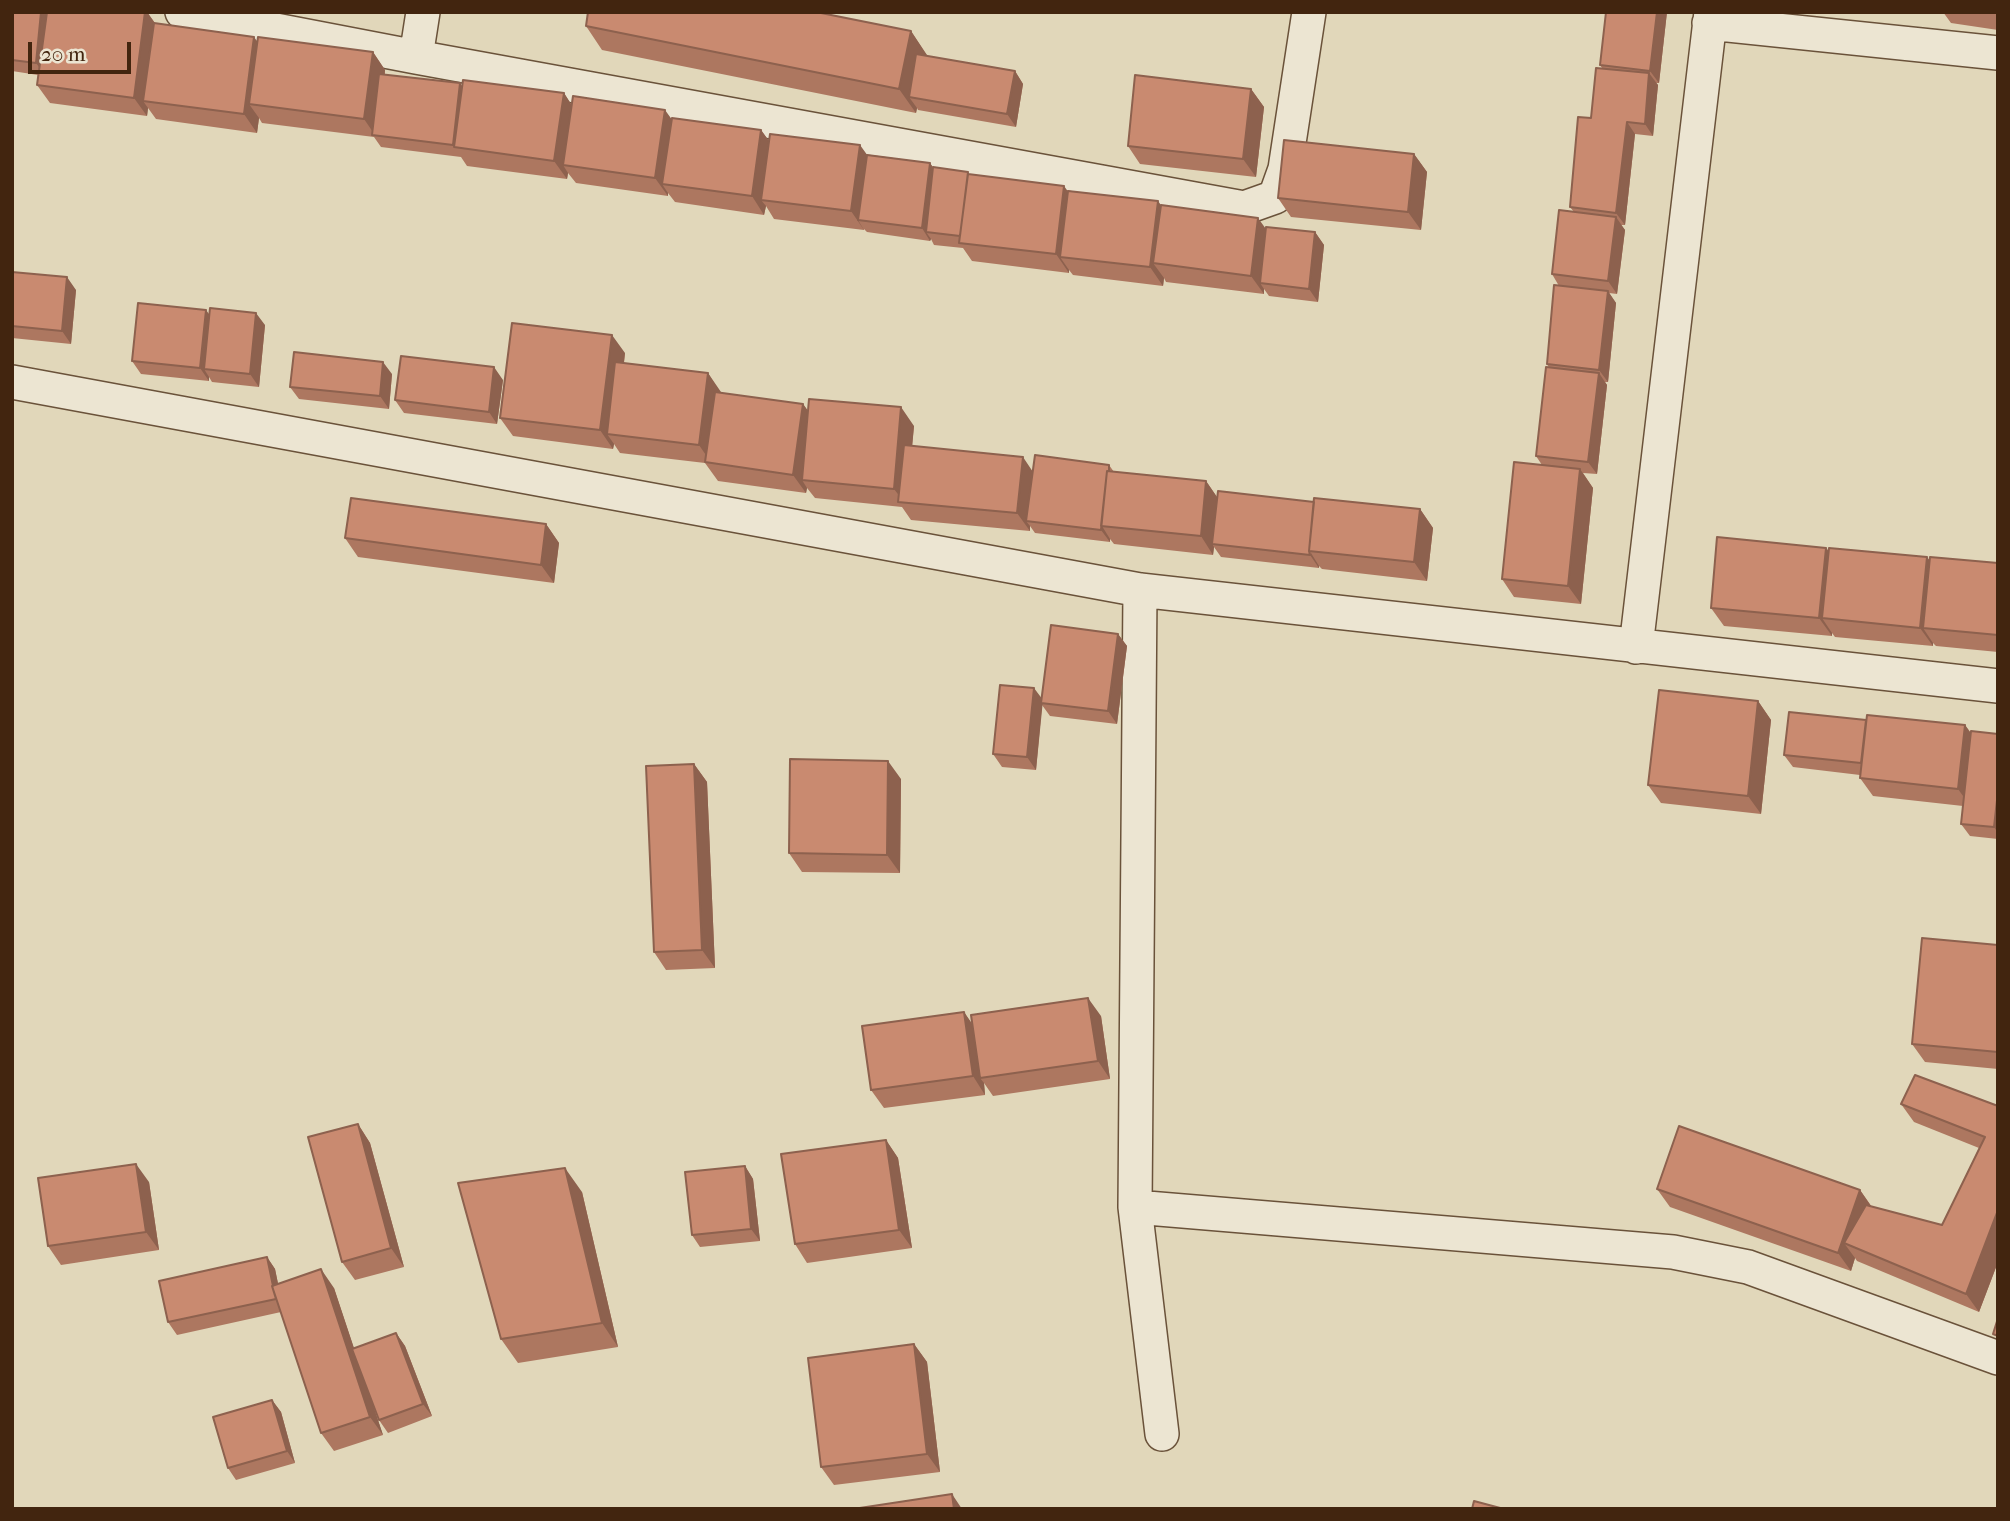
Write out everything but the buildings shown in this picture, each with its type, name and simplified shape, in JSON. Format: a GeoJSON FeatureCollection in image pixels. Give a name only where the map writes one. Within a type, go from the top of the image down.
{"type":"FeatureCollection","features":[{"type":"Feature","properties":{"kind":"street"},"geometry":{"type":"LineString","coordinates":[[182,12],[1244,208],[1275,197],[1285,169],[1309,12]]}},
{"type":"Feature","properties":{"kind":"street"},"geometry":{"type":"LineString","coordinates":[[416,57],[423,12]]}},
{"type":"Feature","properties":{"kind":"street"},"geometry":{"type":"LineString","coordinates":[[1636,648],[1710,18],[1998,53]]}},
{"type":"Feature","properties":{"kind":"street"},"geometry":{"type":"LineString","coordinates":[[12,382],[1140,590],[1479,627],[1636,648],[1998,686]]}},
{"type":"Feature","properties":{"kind":"street"},"geometry":{"type":"LineString","coordinates":[[1140,590],[1135,1208],[1162,1434]]}},
{"type":"Feature","properties":{"kind":"street"},"geometry":{"type":"LineString","coordinates":[[1135,1208],[1673,1252],[1748,1267],[1998,1358]]}}]}
